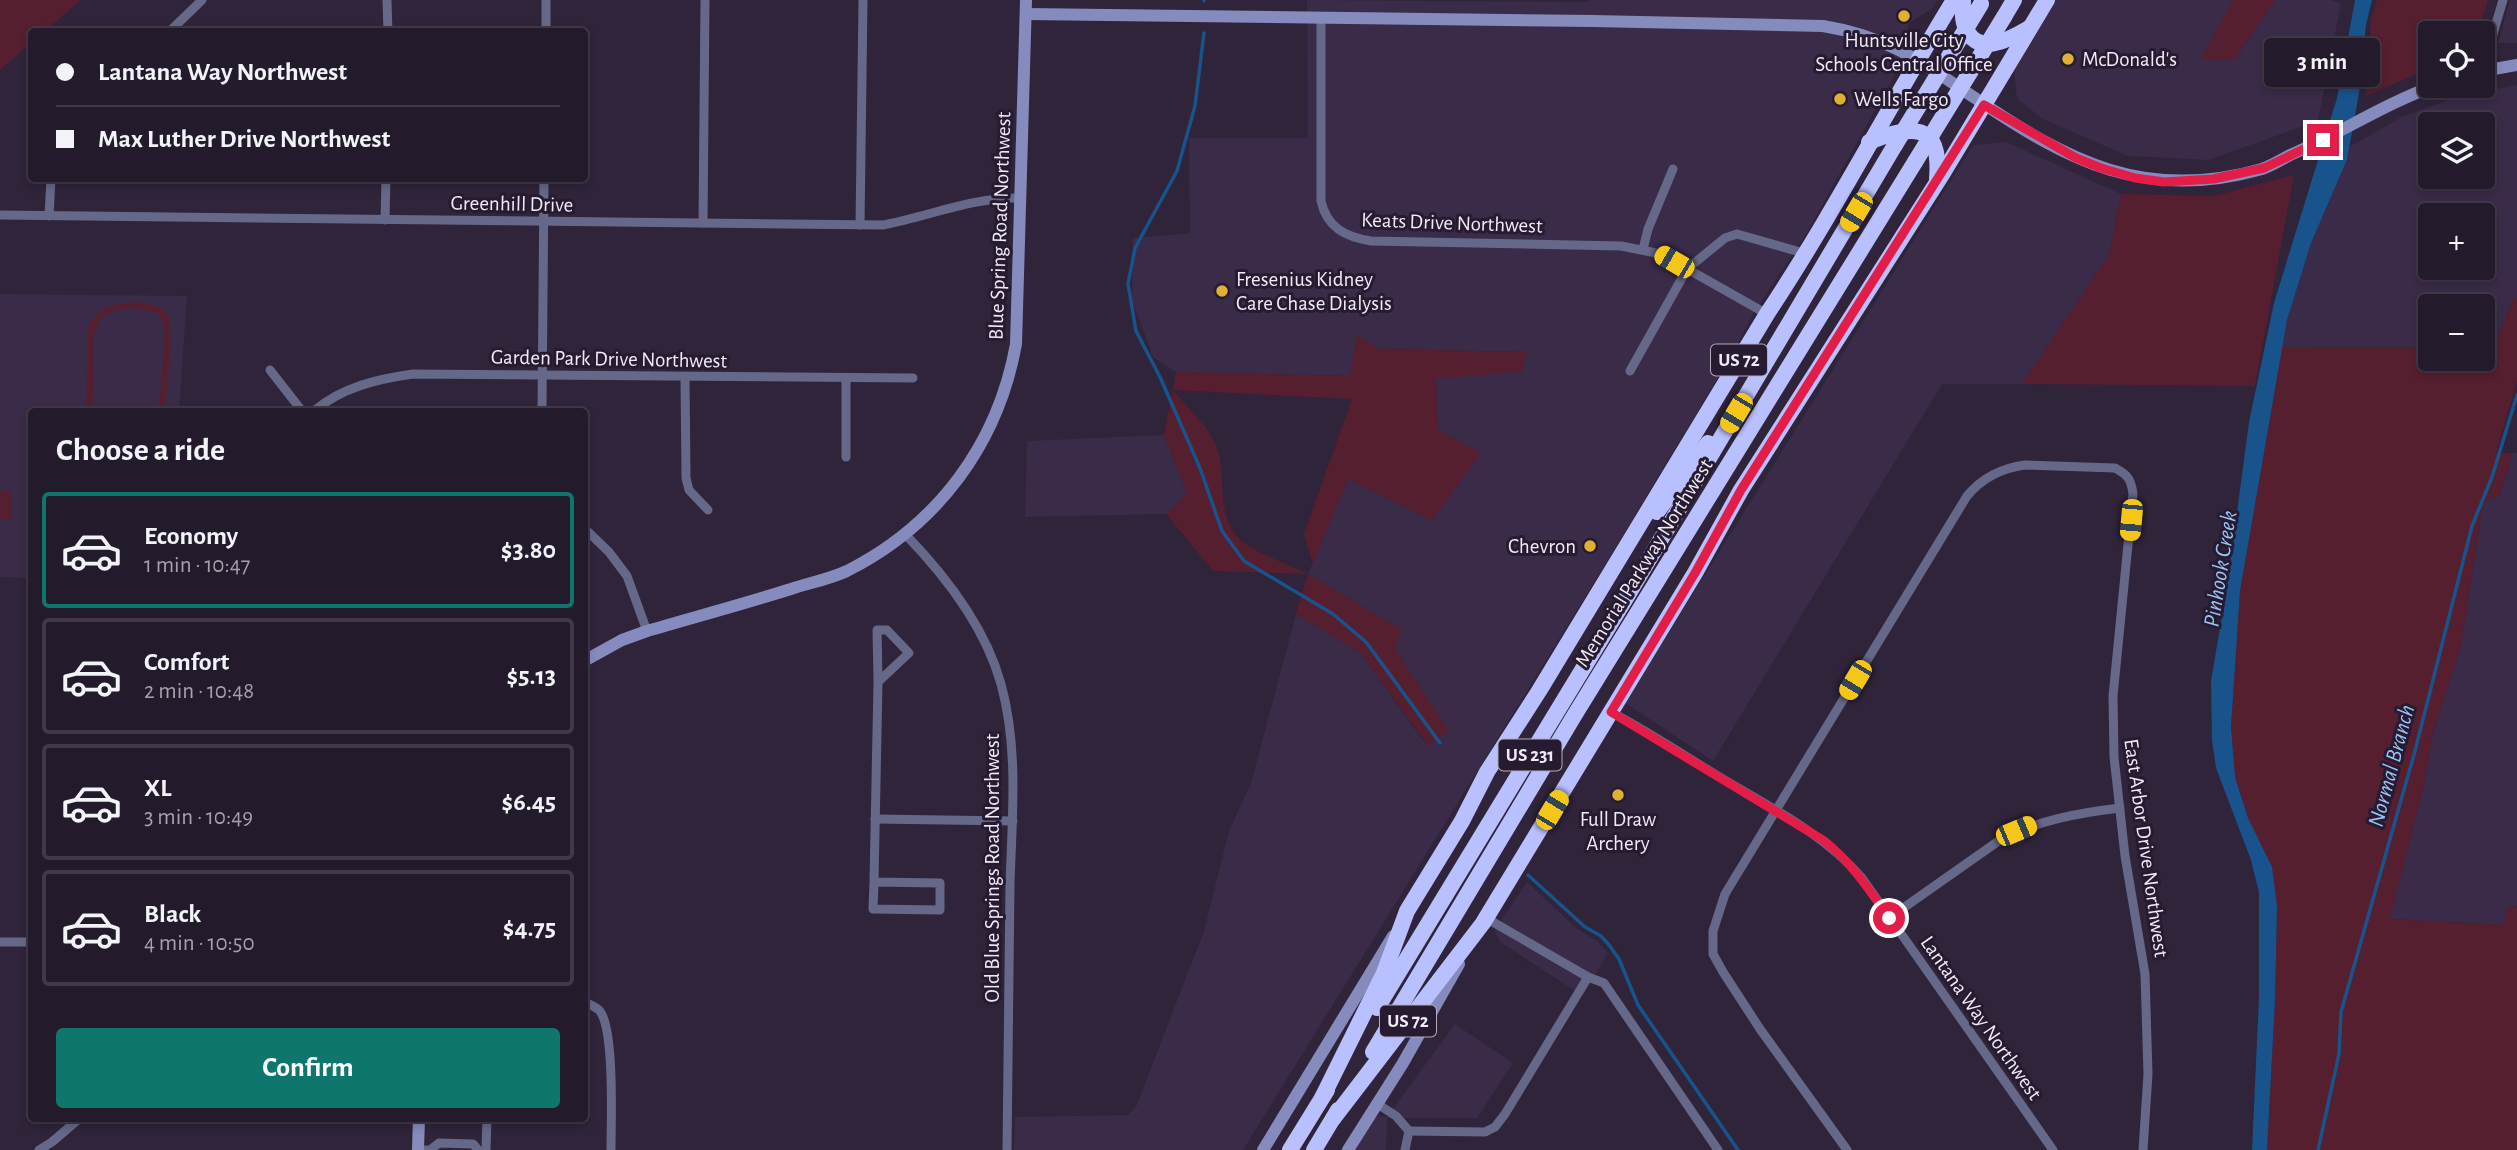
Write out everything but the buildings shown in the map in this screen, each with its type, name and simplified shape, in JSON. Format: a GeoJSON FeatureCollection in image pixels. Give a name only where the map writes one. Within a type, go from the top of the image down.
{"type":"FeatureCollection","features":[{"type":"Feature","properties":{"kind":"highway","name":"US 72"},"geometry":{"type":"LineString","coordinates":[[1323,1096],[1384,972],[1408,911],[1462,821],[1487,772],[1766,314],[1807,254],[1869,142],[1954,0]]}},
{"type":"Feature","properties":{"kind":"highway"},"geometry":{"type":"LineString","coordinates":[[1963,0],[1964,23],[1971,38],[1982,43],[2003,43],[2032,26]]}},
{"type":"Feature","properties":{"kind":"highway","name":"Memorial Parkway Northwest"},"geometry":{"type":"LineString","coordinates":[[1314,1150],[1581,704],[2014,0]]}},
{"type":"Feature","properties":{"kind":"highway","name":"US 72"},"geometry":{"type":"LineString","coordinates":[[1333,1119],[1484,920],[1695,573],[1741,490],[1937,181],[2047,0]]}},
{"type":"Feature","properties":{"kind":"highway","name":"Memorial Parkway Northwest"},"geometry":{"type":"LineString","coordinates":[[1290,1150],[1982,2]]}},
{"type":"Feature","properties":{"kind":"highway"},"geometry":{"type":"LineString","coordinates":[[1869,142],[1896,131],[1914,130],[1926,135],[1936,147],[1939,162],[1937,181]]}},
{"type":"Feature","properties":{"kind":"highway"},"geometry":{"type":"LineString","coordinates":[[1630,541],[1653,517],[1715,433],[1736,413]]}},
{"type":"Feature","properties":{"kind":"street"},"geometry":{"type":"LineString","coordinates":[[173,28],[202,0]]}},
{"type":"Feature","properties":{"kind":"street"},"geometry":{"type":"LineString","coordinates":[[387,0],[388,28]]}},
{"type":"Feature","properties":{"kind":"street"},"geometry":{"type":"LineString","coordinates":[[546,0],[546,28]]}},
{"type":"Feature","properties":{"kind":"street"},"geometry":{"type":"LineString","coordinates":[[703,223],[705,0]]}},
{"type":"Feature","properties":{"kind":"street"},"geometry":{"type":"LineString","coordinates":[[860,225],[863,0]]}},
{"type":"Feature","properties":{"kind":"street","name":"Blue Spring Road Northwest"},"geometry":{"type":"LineString","coordinates":[[588,659],[622,640],[647,631],[845,572],[886,548],[936,507],[951,490],[981,444],[1005,392],[1016,344],[1026,0]]}},
{"type":"Feature","properties":{"kind":"street"},"geometry":{"type":"LineString","coordinates":[[2495,28],[2503,0]]}},
{"type":"Feature","properties":{"kind":"street"},"geometry":{"type":"LineString","coordinates":[[1026,15],[1619,21],[1824,26],[1877,38],[1917,60],[1984,105],[2076,158],[2135,178],[2164,182],[2213,179],[2264,168],[2418,93]]}},
{"type":"Feature","properties":{"kind":"street","name":"Keats Drive Northwest"},"geometry":{"type":"LineString","coordinates":[[1321,18],[1321,201],[1324,213],[1340,232],[1351,238],[1371,241],[1583,244],[1643,249],[1661,254],[1766,314]]}},
{"type":"Feature","properties":{"kind":"street"},"geometry":{"type":"LineString","coordinates":[[2495,68],[2517,65]]}},
{"type":"Feature","properties":{"kind":"street"},"geometry":{"type":"LineString","coordinates":[[1643,249],[1648,229],[1673,169]]}},
{"type":"Feature","properties":{"kind":"street"},"geometry":{"type":"LineString","coordinates":[[49,216],[51,182]]}},
{"type":"Feature","properties":{"kind":"street"},"geometry":{"type":"LineString","coordinates":[[385,220],[386,182]]}},
{"type":"Feature","properties":{"kind":"street"},"geometry":{"type":"LineString","coordinates":[[542,408],[544,182]]}},
{"type":"Feature","properties":{"kind":"street","name":"Greenhill Drive"},"geometry":{"type":"LineString","coordinates":[[0,215],[860,225],[892,223],[983,200],[1021,198]]}},
{"type":"Feature","properties":{"kind":"street"},"geometry":{"type":"LineString","coordinates":[[1630,372],[1687,269],[1725,238],[1737,234],[1807,254]]}},
{"type":"Feature","properties":{"kind":"street"},"geometry":{"type":"LineString","coordinates":[[270,370],[300,408]]}},
{"type":"Feature","properties":{"kind":"street","name":"Garden Park Drive Northwest"},"geometry":{"type":"LineString","coordinates":[[318,408],[335,396],[383,378],[413,374],[913,378]]}},
{"type":"Feature","properties":{"kind":"street"},"geometry":{"type":"LineString","coordinates":[[685,377],[686,478],[689,490],[708,510]]}},
{"type":"Feature","properties":{"kind":"street"},"geometry":{"type":"LineString","coordinates":[[846,378],[846,457]]}},
{"type":"Feature","properties":{"kind":"street","name":"East Arbor Drive Northwest"},"geometry":{"type":"LineString","coordinates":[[1775,810],[1975,486],[2011,467],[2025,465],[2115,468],[2128,474],[2133,494],[2113,696],[2114,757],[2125,856],[2145,974],[2148,1073],[2143,1150]]}},
{"type":"Feature","properties":{"kind":"street"},"geometry":{"type":"LineString","coordinates":[[588,531],[609,552],[627,576],[647,631]]}},
{"type":"Feature","properties":{"kind":"street","name":"Old Blue Springs Road Northwest"},"geometry":{"type":"LineString","coordinates":[[904,533],[931,561],[956,594],[984,641],[1000,681],[1010,728],[1013,821],[1007,1150]]}},
{"type":"Feature","properties":{"kind":"street"},"geometry":{"type":"LineString","coordinates":[[874,882],[940,883],[940,910],[873,909],[877,630],[887,630],[909,653],[878,682]]}},
{"type":"Feature","properties":{"kind":"street","name":"Lantana Way Northwest"},"geometry":{"type":"LineString","coordinates":[[1611,712],[1775,810],[1843,856],[1862,878],[2053,1150]]}},
{"type":"Feature","properties":{"kind":"street"},"geometry":{"type":"LineString","coordinates":[[1889,918],[2016,831],[2049,819],[2120,807]]}},
{"type":"Feature","properties":{"kind":"street"},"geometry":{"type":"LineString","coordinates":[[1775,810],[1725,894],[1713,931],[1713,954],[1760,1029],[1847,1150]]}},
{"type":"Feature","properties":{"kind":"street"},"geometry":{"type":"LineString","coordinates":[[875,819],[1013,821]]}},
{"type":"Feature","properties":{"kind":"street"},"geometry":{"type":"LineString","coordinates":[[1263,1150],[1408,911]]}},
{"type":"Feature","properties":{"kind":"street"},"geometry":{"type":"LineString","coordinates":[[1348,1150],[1484,920],[1604,982],[1718,1150]]}},
{"type":"Feature","properties":{"kind":"street"},"geometry":{"type":"LineString","coordinates":[[0,942],[28,942]]}},
{"type":"Feature","properties":{"kind":"street"},"geometry":{"type":"LineString","coordinates":[[1377,1103],[1396,1116],[1409,1131],[1485,1132],[1495,1127],[1506,1114],[1588,976]]}},
{"type":"Feature","properties":{"kind":"street"},"geometry":{"type":"LineString","coordinates":[[588,1004],[599,1010],[604,1019],[612,1074],[611,1150]]}},
{"type":"Feature","properties":{"kind":"street"},"geometry":{"type":"LineString","coordinates":[[39,1150],[75,1122]]}},
{"type":"Feature","properties":{"kind":"street"},"geometry":{"type":"LineString","coordinates":[[419,1122],[418,1150],[430,1150],[439,1143],[473,1144],[478,1150]]}},
{"type":"Feature","properties":{"kind":"street"},"geometry":{"type":"LineString","coordinates":[[486,1150],[487,1122]]}},
{"type":"Feature","properties":{"kind":"street"},"geometry":{"type":"LineString","coordinates":[[1405,1150],[1409,1131]]}},
{"type":"Feature","properties":{"kind":"shaded area"},"geometry":{"type":"Polygon","coordinates":[[[0,0],[81,0],[48,28],[28,28],[28,46],[0,70],[0,0]]]}},
{"type":"Feature","properties":{"kind":"shaded area"},"geometry":{"type":"Polygon","coordinates":[[[1307,0],[1938,0],[1933,8],[1909,23],[1900,65],[1807,233],[1752,316],[1735,349],[1608,560],[1243,1150],[1014,1150],[1015,1117],[1128,1115],[1136,1107],[1204,931],[1229,831],[1251,783],[1296,614],[1361,653],[1427,746],[1395,648],[1401,630],[1308,574],[1348,479],[1438,430],[1436,378],[1522,371],[1526,352],[1379,349],[1357,335],[1351,376],[1176,372],[1153,357],[1132,300],[1133,238],[1190,233],[1189,138],[1308,138],[1307,0]]]}},
{"type":"Feature","properties":{"kind":"shaded area"},"geometry":{"type":"Polygon","coordinates":[[[2054,0],[2233,0],[2202,59],[2235,59],[2275,0],[2331,0],[2341,3],[2318,121],[2208,160],[2128,156],[2043,119],[2017,99],[2014,69],[2054,0]]]}},
{"type":"Feature","properties":{"kind":"shaded area"},"geometry":{"type":"Polygon","coordinates":[[[2233,0],[2275,0],[2235,59],[2201,59],[2233,0]]]}},
{"type":"Feature","properties":{"kind":"shaded area"},"geometry":{"type":"Polygon","coordinates":[[[2377,0],[2488,0],[2482,21],[2418,21],[2418,74],[2366,96],[2371,19],[2377,0]]]}},
{"type":"Feature","properties":{"kind":"shaded area"},"geometry":{"type":"Polygon","coordinates":[[[2510,0],[2517,0],[2517,43],[2498,43],[2510,0]]]}},
{"type":"Feature","properties":{"kind":"shaded area"},"geometry":{"type":"Polygon","coordinates":[[[2517,85],[2517,298],[2514,298],[2495,344],[2495,294],[2418,294],[2418,347],[2282,348],[2287,320],[2311,243],[2347,161],[2349,147],[2402,117],[2453,98],[2495,98],[2495,89],[2517,85]]]}},
{"type":"Feature","properties":{"kind":"shaded area"},"geometry":{"type":"Polygon","coordinates":[[[2006,142],[2121,194],[2110,253],[2022,384],[1942,384],[1713,761],[1625,703],[1973,145],[2006,142]]]}},
{"type":"Feature","properties":{"kind":"shaded area"},"geometry":{"type":"Polygon","coordinates":[[[2294,175],[2255,386],[2022,384],[2110,253],[2121,194],[2214,196],[2294,175]]]}},
{"type":"Feature","properties":{"kind":"shaded area"},"geometry":{"type":"Polygon","coordinates":[[[0,294],[187,296],[179,408],[28,408],[28,578],[0,577],[0,294]]]}},
{"type":"Feature","properties":{"kind":"shaded area"},"geometry":{"type":"Polygon","coordinates":[[[2514,298],[2517,298],[2517,382],[2496,453],[2513,453],[2500,495],[2483,503],[2461,646],[2433,734],[2423,789],[2390,919],[2503,925],[2508,908],[2517,906],[2517,1150],[2267,1150],[2277,906],[2235,777],[2231,727],[2240,591],[2282,348],[2418,347],[2418,371],[2495,371],[2495,344],[2514,298]]]}},
{"type":"Feature","properties":{"kind":"shaded area"},"geometry":{"type":"Polygon","coordinates":[[[141,303],[158,307],[166,313],[169,320],[170,345],[165,408],[159,408],[164,323],[157,312],[131,308],[115,310],[97,324],[94,337],[93,408],[86,408],[88,326],[95,316],[113,306],[141,303]]]}},
{"type":"Feature","properties":{"kind":"shaded area"},"geometry":{"type":"Polygon","coordinates":[[[1357,335],[1379,349],[1527,352],[1523,371],[1436,379],[1438,430],[1481,453],[1432,521],[1348,479],[1313,564],[1304,534],[1352,399],[1173,390],[1202,423],[1216,445],[1226,513],[1235,534],[1250,547],[1308,574],[1213,571],[1166,514],[1187,493],[1164,435],[1176,372],[1350,376],[1357,335]]]}},
{"type":"Feature","properties":{"kind":"shaded area"},"geometry":{"type":"Polygon","coordinates":[[[1164,435],[1187,493],[1166,514],[1025,517],[1027,441],[1164,435]]]}},
{"type":"Feature","properties":{"kind":"shaded area"},"geometry":{"type":"Polygon","coordinates":[[[2513,453],[2517,453],[2517,906],[2508,908],[2504,925],[2389,919],[2423,789],[2433,734],[2461,646],[2483,503],[2500,495],[2513,453]]]}},
{"type":"Feature","properties":{"kind":"shaded area"},"geometry":{"type":"Polygon","coordinates":[[[0,491],[11,492],[12,520],[0,520],[0,491]]]}},
{"type":"Feature","properties":{"kind":"shaded area"},"geometry":{"type":"Polygon","coordinates":[[[1308,574],[1402,630],[1395,648],[1449,731],[1428,746],[1361,653],[1296,614],[1308,574]]]}},
{"type":"Feature","properties":{"kind":"shaded area"},"geometry":{"type":"Polygon","coordinates":[[[1527,882],[1575,927],[1598,942],[1608,953],[1583,996],[1500,942],[1494,931],[1527,882]]]}},
{"type":"Feature","properties":{"kind":"shaded area"},"geometry":{"type":"Polygon","coordinates":[[[1455,1024],[1513,1063],[1477,1118],[1387,1118],[1386,1150],[1355,1150],[1375,1116],[1387,1117],[1455,1024]]]}},
{"type":"Feature","properties":{"kind":"water"},"geometry":{"type":"Polygon","coordinates":[[[2355,0],[2372,0],[2347,160],[2311,243],[2287,320],[2240,591],[2231,727],[2235,777],[2248,818],[2272,867],[2277,906],[2267,1150],[2252,1150],[2259,997],[2259,892],[2251,860],[2216,768],[2212,740],[2211,681],[2227,587],[2249,422],[2274,303],[2337,98],[2355,0]]]}},
{"type":"Feature","properties":{"kind":"waterway"},"geometry":{"type":"LineString","coordinates":[[1204,33],[1195,106],[1177,171],[1135,248],[1128,284],[1136,331],[1160,377],[1200,468],[1222,531],[1244,561],[1333,614],[1366,642],[1440,743]]}},
{"type":"Feature","properties":{"kind":"waterway","name":"Normal Branch"},"geometry":{"type":"LineString","coordinates":[[2318,1150],[2339,1054],[2341,1012],[2415,751],[2472,526],[2492,477],[2517,395]]}},
{"type":"Feature","properties":{"kind":"waterway"},"geometry":{"type":"LineString","coordinates":[[1528,875],[1609,945],[1619,959],[1638,1005],[1738,1150]]}},
{"type":"Feature","properties":{"kind":"place","name":"Huntsville City Schools Central Office"},"geometry":{"type":"Point","coordinates":[1904,16]}},
{"type":"Feature","properties":{"kind":"place","name":"McDonald's"},"geometry":{"type":"Point","coordinates":[2068,59]}},
{"type":"Feature","properties":{"kind":"place","name":"Wells Fargo"},"geometry":{"type":"Point","coordinates":[1840,99]}},
{"type":"Feature","properties":{"kind":"place","name":"Fresenius Kidney Care Chase Dialysis"},"geometry":{"type":"Point","coordinates":[1222,291]}},
{"type":"Feature","properties":{"kind":"place","name":"Chevron"},"geometry":{"type":"Point","coordinates":[1590,546]}},
{"type":"Feature","properties":{"kind":"place","name":"Full Draw Archery"},"geometry":{"type":"Point","coordinates":[1618,795]}},
{"type":"Feature","properties":{"kind":"route"},"geometry":{"type":"LineString","coordinates":[[1889,918],[1862,878],[1843,856],[1823,840],[1611,712],[1695,573],[1741,490],[1984,105],[2076,158],[2135,178],[2164,182],[2213,179],[2264,168],[2323,140]]}},
{"type":"Feature","properties":{"kind":"water label","name":"Pinhook Creek"},"geometry":{"type":"Point","coordinates":[2221,569]}}]}
